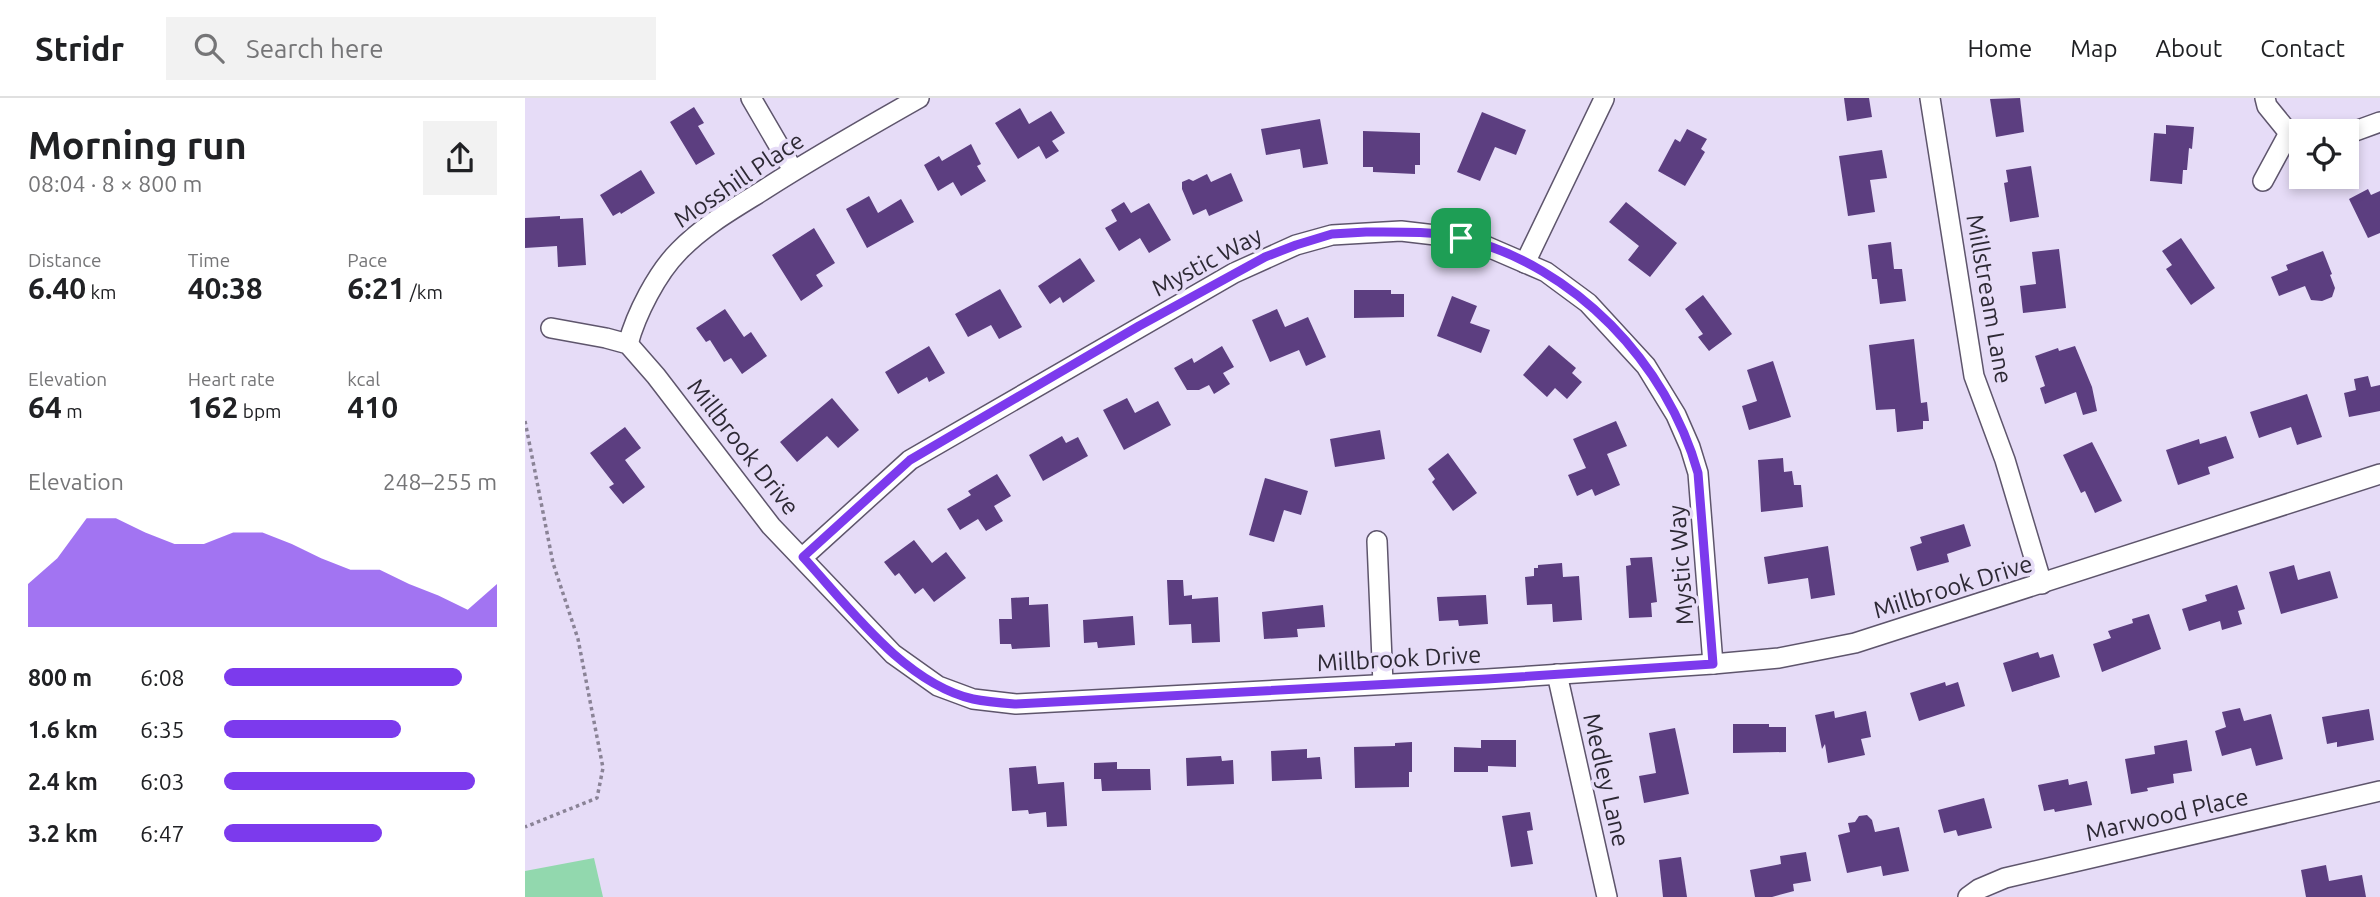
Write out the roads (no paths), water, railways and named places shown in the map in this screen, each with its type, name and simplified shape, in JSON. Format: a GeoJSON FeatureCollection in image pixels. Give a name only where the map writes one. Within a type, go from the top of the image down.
{"type":"FeatureCollection","features":[{"type":"Feature","properties":{"kind":"street"},"geometry":{"type":"LineString","coordinates":[[751,98],[793,170]]}},
{"type":"Feature","properties":{"kind":"street","name":"Mosshill Place"},"geometry":{"type":"LineString","coordinates":[[628,344],[633,325],[641,310],[678,252],[734,207],[919,98]]}},
{"type":"Feature","properties":{"kind":"street","name":"Millstream Lane"},"geometry":{"type":"LineString","coordinates":[[1930,98],[1974,376],[2005,460],[2042,584]]}},
{"type":"Feature","properties":{"kind":"street"},"geometry":{"type":"LineString","coordinates":[[2265,98],[2267,106],[2289,129]]}},
{"type":"Feature","properties":{"kind":"street"},"geometry":{"type":"LineString","coordinates":[[1525,262],[1604,99]]}},
{"type":"Feature","properties":{"kind":"street"},"geometry":{"type":"LineString","coordinates":[[2359,130],[2380,122]]}},
{"type":"Feature","properties":{"kind":"street"},"geometry":{"type":"LineString","coordinates":[[2263,181],[2289,144]]}},
{"type":"Feature","properties":{"kind":"street","name":"Mystic Way"},"geometry":{"type":"LineString","coordinates":[[803,557],[910,460],[1234,273],[1285,249],[1332,234],[1401,232],[1461,238],[1546,272],[1588,303],[1646,366],[1676,415],[1698,473],[1713,664]]}},
{"type":"Feature","properties":{"kind":"street"},"geometry":{"type":"LineString","coordinates":[[551,328],[628,344]]}},
{"type":"Feature","properties":{"kind":"street","name":"Millbrook Drive"},"geometry":{"type":"LineString","coordinates":[[628,344],[656,376],[771,526],[893,654],[938,686],[973,699],[1016,704],[1557,674],[1779,658],[1855,643],[2380,474]]}},
{"type":"Feature","properties":{"kind":"street"},"geometry":{"type":"LineString","coordinates":[[1377,541],[1384,684]]}},
{"type":"Feature","properties":{"kind":"street","name":"Medley Lane"},"geometry":{"type":"LineString","coordinates":[[1557,674],[1607,897]]}},
{"type":"Feature","properties":{"kind":"street","name":"Marwood Place"},"geometry":{"type":"LineString","coordinates":[[1968,897],[2005,878],[2380,791]]}}]}
